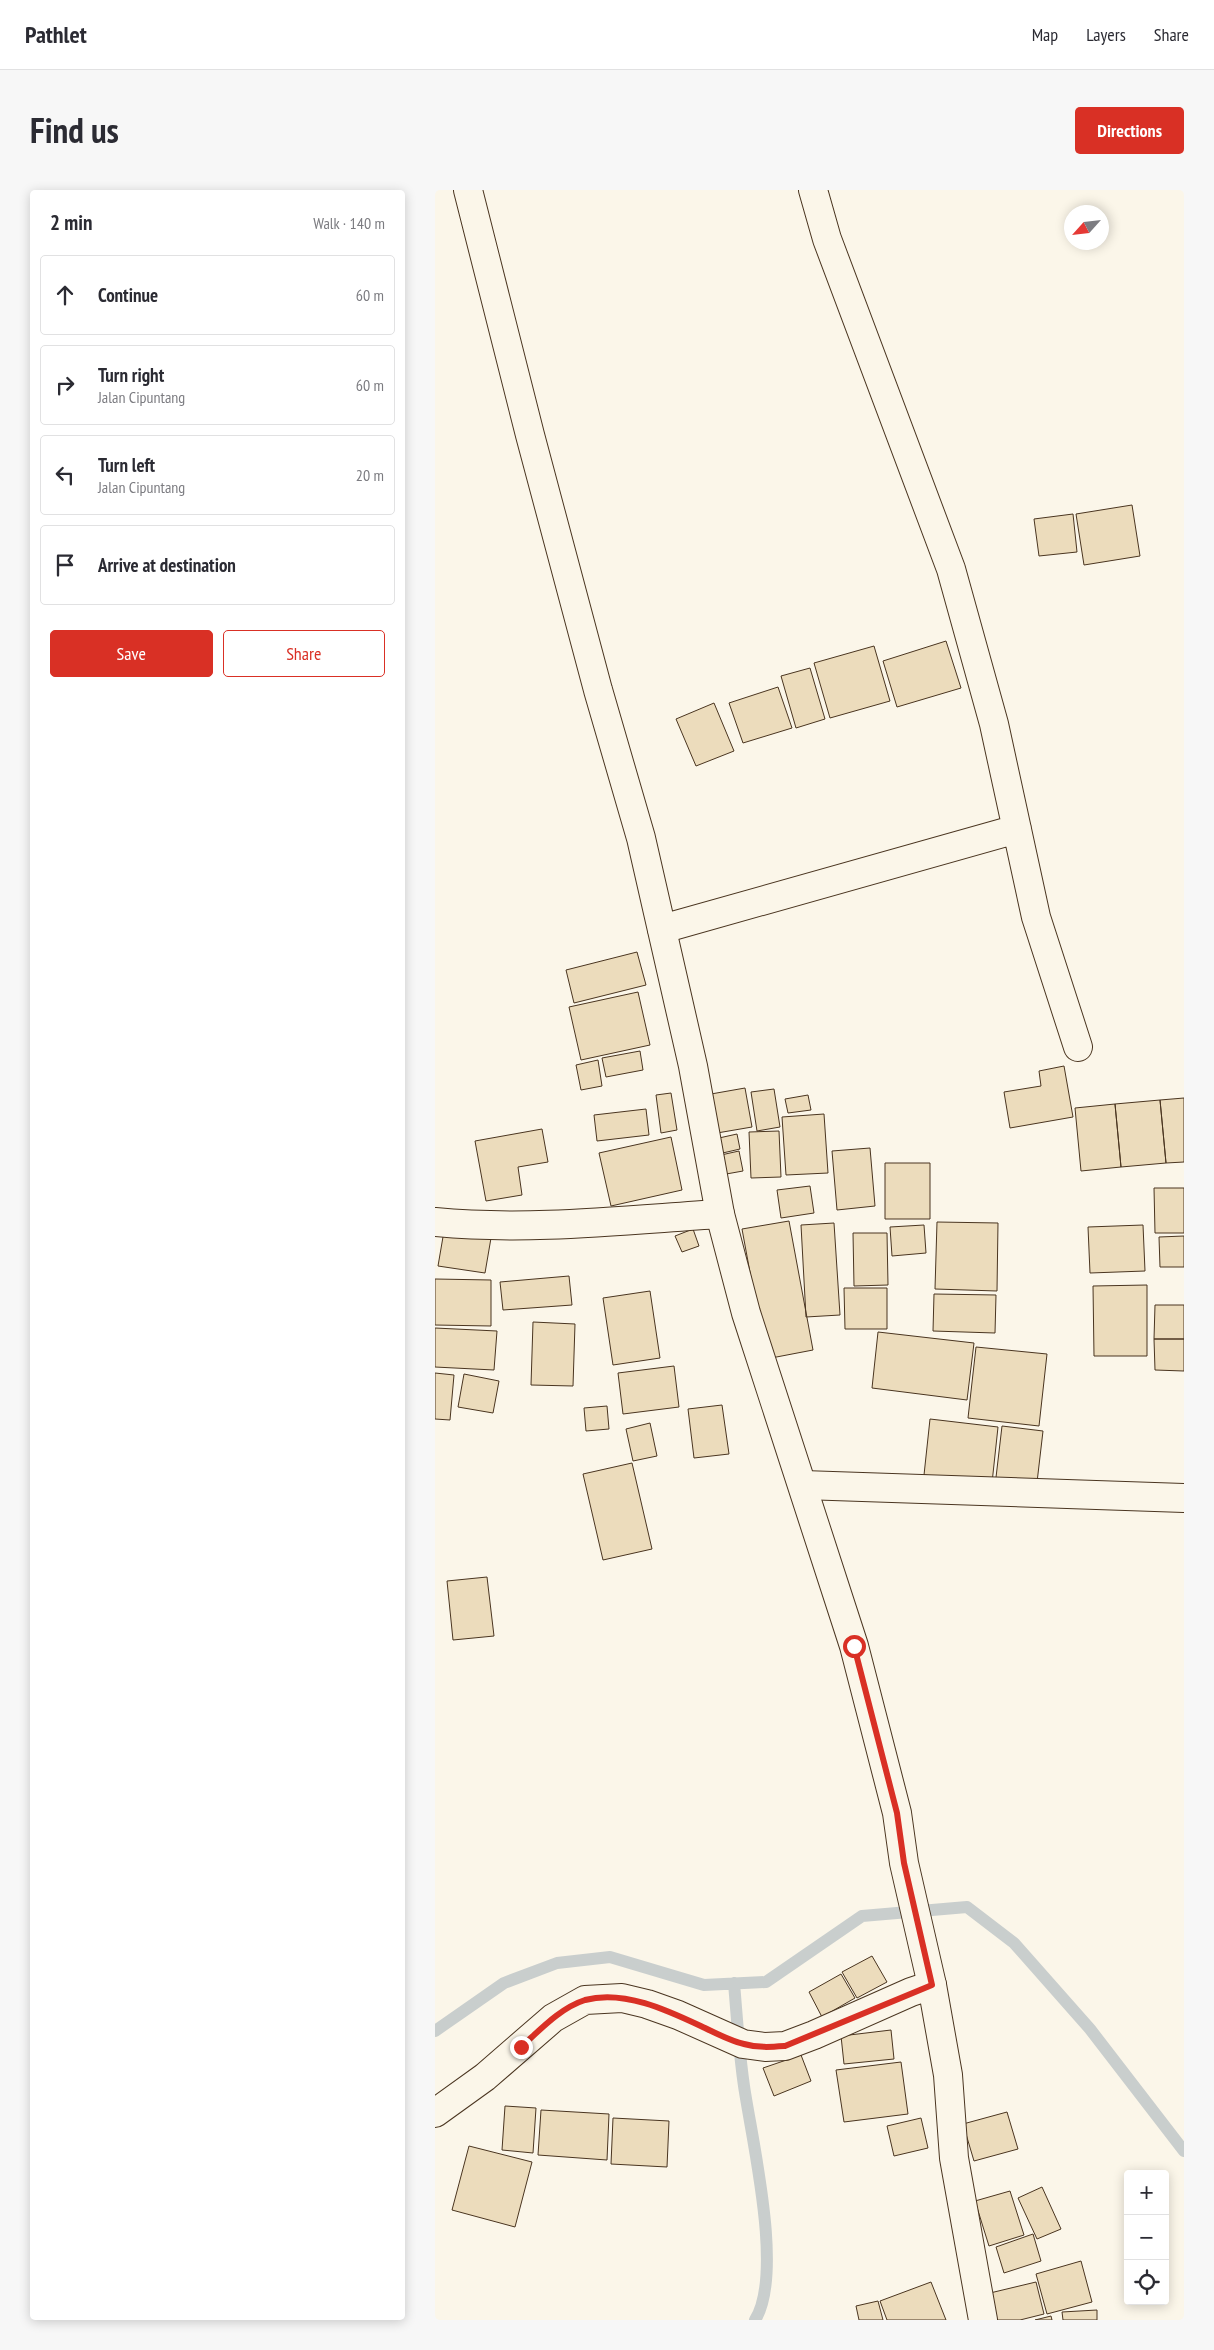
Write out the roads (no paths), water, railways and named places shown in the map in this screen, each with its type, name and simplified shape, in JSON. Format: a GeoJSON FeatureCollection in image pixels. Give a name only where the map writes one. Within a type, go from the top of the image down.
{"type":"FeatureCollection","features":[{"type":"Feature","properties":{"kind":"street"},"geometry":{"type":"LineString","coordinates":[[468,190],[533,445],[641,838],[693,1066],[720,1214],[745,1313],[803,1485],[854,1646],[897,1813],[921,1988],[948,2075],[954,2158],[983,2320]]}},
{"type":"Feature","properties":{"kind":"street"},"geometry":{"type":"LineString","coordinates":[[813,190],[827,239],[951,569],[994,724],[1036,917],[1078,1047]]}},
{"type":"Feature","properties":{"kind":"street"},"geometry":{"type":"LineString","coordinates":[[662,929],[1017,829]]}},
{"type":"Feature","properties":{"kind":"street"},"geometry":{"type":"LineString","coordinates":[[435,1222],[467,1225],[538,1225],[720,1214]]}},
{"type":"Feature","properties":{"kind":"street"},"geometry":{"type":"LineString","coordinates":[[803,1485],[1184,1498]]}},
{"type":"Feature","properties":{"kind":"street"},"geometry":{"type":"LineString","coordinates":[[435,2113],[485,2077],[553,2018],[585,2000],[622,1998],[647,2004],[678,2015],[743,2044],[765,2047],[785,2046],[921,1988]]}},
{"type":"Feature","properties":{"kind":"waterway"},"geometry":{"type":"LineString","coordinates":[[435,2031],[504,1983],[557,1963],[610,1957],[704,1985],[766,1982],[862,1916],[967,1907],[1014,1943],[1090,2029],[1184,2151]]}},
{"type":"Feature","properties":{"kind":"waterway"},"geometry":{"type":"LineString","coordinates":[[734,1983],[742,2073],[759,2172],[766,2240],[767,2272],[763,2299],[755,2320]]}}]}
